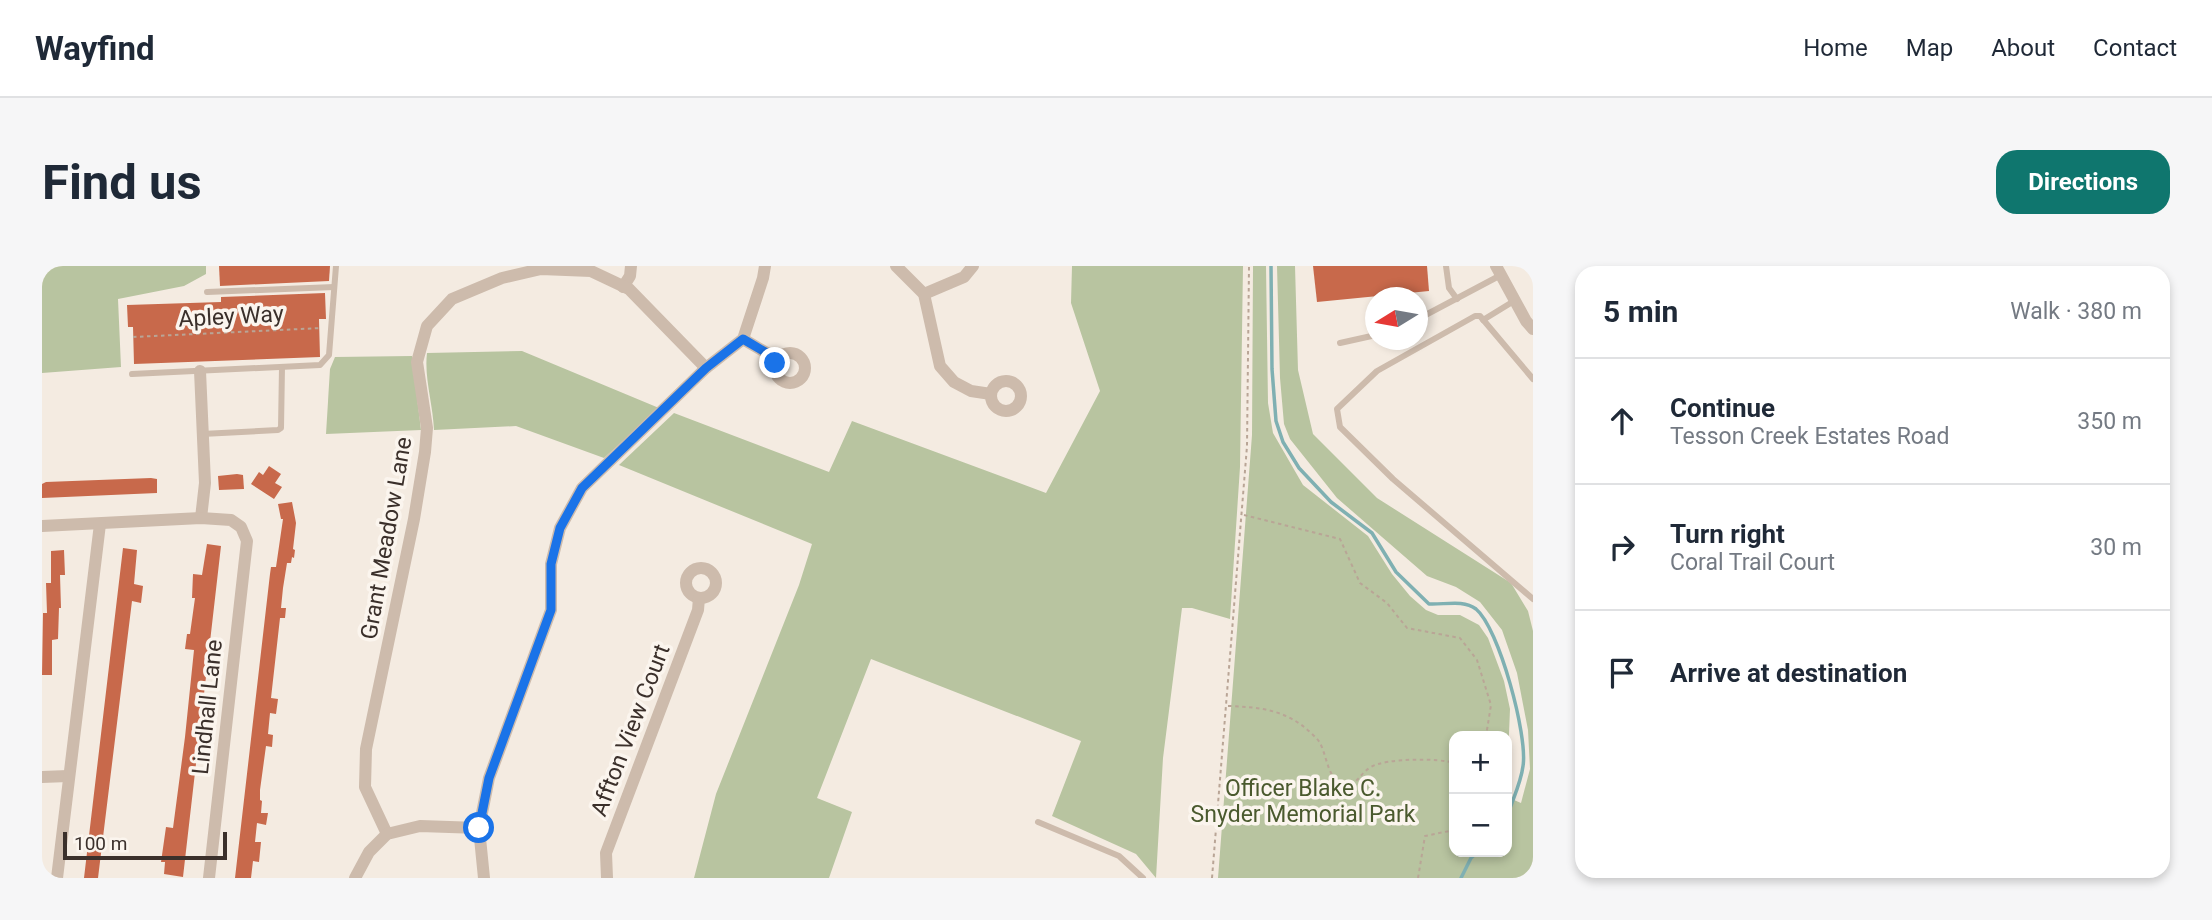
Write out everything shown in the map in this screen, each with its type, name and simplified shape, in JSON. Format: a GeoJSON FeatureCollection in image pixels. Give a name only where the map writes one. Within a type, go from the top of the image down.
{"type":"FeatureCollection","features":[{"type":"Feature","properties":{"kind":"street"},"geometry":{"type":"LineString","coordinates":[[623,287],[630,276],[631,266]]}},
{"type":"Feature","properties":{"kind":"street"},"geometry":{"type":"LineString","coordinates":[[484,878],[479,828],[489,778],[551,610],[551,564],[560,528],[582,488],[706,368],[743,339],[765,266]]}},
{"type":"Feature","properties":{"kind":"street"},"geometry":{"type":"LineString","coordinates":[[896,266],[923,294],[940,366],[954,382],[971,391],[991,394]]}},
{"type":"Feature","properties":{"kind":"street"},"geometry":{"type":"LineString","coordinates":[[923,294],[964,277],[973,266]]}},
{"type":"Feature","properties":{"kind":"street","name":"Grant Meadow Lane"},"geometry":{"type":"LineString","coordinates":[[387,834],[365,787],[366,749],[414,519],[425,452],[427,428],[417,362],[427,326],[452,299],[502,278],[541,269],[602,271],[629,289],[706,368]]}},
{"type":"Feature","properties":{"kind":"street"},"geometry":{"type":"LineString","coordinates":[[1499,271],[1533,329]]}},
{"type":"Feature","properties":{"kind":"street"},"geometry":{"type":"LineString","coordinates":[[743,339],[777,359]]}},
{"type":"Feature","properties":{"kind":"street"},"geometry":{"type":"LineString","coordinates":[[42,526],[201,517],[205,483],[200,371]]}},
{"type":"Feature","properties":{"kind":"street","name":"Lindhall Lane"},"geometry":{"type":"LineString","coordinates":[[201,517],[231,520],[241,527],[247,541],[209,878]]}},
{"type":"Feature","properties":{"kind":"street"},"geometry":{"type":"LineString","coordinates":[[57,878],[100,524]]}},
{"type":"Feature","properties":{"kind":"street","name":"Affton View Court"},"geometry":{"type":"LineString","coordinates":[[607,878],[606,853],[698,610],[699,598]]}},
{"type":"Feature","properties":{"kind":"street"},"geometry":{"type":"LineString","coordinates":[[42,777],[68,776]]}},
{"type":"Feature","properties":{"kind":"street"},"geometry":{"type":"LineString","coordinates":[[355,878],[369,852],[387,834],[420,826],[479,828]]}},
{"type":"Feature","properties":{"kind":"lane"},"geometry":{"type":"LineString","coordinates":[[132,374],[320,365],[329,355],[336,266]]}},
{"type":"Feature","properties":{"kind":"lane"},"geometry":{"type":"LineString","coordinates":[[1446,266],[1449,288],[1457,299]]}},
{"type":"Feature","properties":{"kind":"lane"},"geometry":{"type":"LineString","coordinates":[[1428,314],[1457,299],[1499,271]]}},
{"type":"Feature","properties":{"kind":"lane"},"geometry":{"type":"LineString","coordinates":[[207,292],[334,287]]}},
{"type":"Feature","properties":{"kind":"lane"},"geometry":{"type":"LineString","coordinates":[[1483,320],[1515,300]]}},
{"type":"Feature","properties":{"kind":"lane"},"geometry":{"type":"LineString","coordinates":[[1533,379],[1480,316],[1475,316],[1377,371],[1338,409],[1340,427],[1394,480],[1533,599]]}},
{"type":"Feature","properties":{"kind":"lane"},"geometry":{"type":"LineString","coordinates":[[1340,343],[1365,337]]}},
{"type":"Feature","properties":{"kind":"lane"},"geometry":{"type":"LineString","coordinates":[[202,434],[281,428],[282,367]]}},
{"type":"Feature","properties":{"kind":"lane"},"geometry":{"type":"LineString","coordinates":[[1038,822],[1119,856],[1143,878]]}},
{"type":"Feature","properties":{"kind":"path"},"geometry":{"type":"LineString","coordinates":[[1212,878],[1247,446],[1249,266]]}},
{"type":"Feature","properties":{"kind":"path","name":"Apley Way"},"geometry":{"type":"LineString","coordinates":[[133,337],[331,327]]}},
{"type":"Feature","properties":{"kind":"path"},"geometry":{"type":"LineString","coordinates":[[1242,515],[1340,539],[1360,583],[1387,603],[1407,628],[1460,638],[1477,660],[1491,705],[1487,731]]}},
{"type":"Feature","properties":{"kind":"path"},"geometry":{"type":"LineString","coordinates":[[1228,706],[1268,709],[1286,715],[1304,726],[1320,741],[1336,783],[1345,787],[1356,783],[1369,768],[1380,762],[1423,759],[1449,762]]}},
{"type":"Feature","properties":{"kind":"path"},"geometry":{"type":"LineString","coordinates":[[1418,878],[1424,836],[1449,831]]}},
{"type":"Feature","properties":{"kind":"green space"},"geometry":{"type":"Polygon","coordinates":[[[42,266],[206,266],[206,274],[184,286],[118,299],[121,367],[42,373],[42,266]]]}},
{"type":"Feature","properties":{"kind":"green space"},"geometry":{"type":"Polygon","coordinates":[[[1072,266],[1243,266],[1240,467],[1230,619],[1192,608],[1182,608],[1163,758],[1156,878],[1136,854],[1052,816],[1081,741],[871,659],[817,798],[852,812],[829,878],[694,878],[716,794],[799,585],[812,544],[619,465],[674,413],[829,472],[852,421],[1046,493],[1100,391],[1071,303],[1072,266]]]}},
{"type":"Feature","properties":{"kind":"green space","name":"Officer Blake C. Snyder Memorial Park"},"geometry":{"type":"Polygon","coordinates":[[[1253,266],[1266,266],[1268,403],[1273,433],[1303,485],[1368,536],[1392,574],[1426,610],[1438,615],[1460,615],[1479,625],[1488,638],[1504,681],[1510,709],[1509,731],[1449,731],[1449,857],[1512,857],[1512,799],[1521,803],[1530,769],[1528,730],[1517,673],[1502,630],[1480,602],[1456,587],[1427,576],[1337,498],[1290,439],[1284,424],[1280,378],[1277,266],[1295,266],[1298,370],[1313,434],[1377,498],[1511,583],[1528,611],[1533,631],[1533,878],[1218,878],[1252,435],[1253,266]]]}},
{"type":"Feature","properties":{"kind":"green space"},"geometry":{"type":"Polygon","coordinates":[[[522,351],[659,408],[604,458],[516,426],[434,430],[427,353],[522,351]]]}},
{"type":"Feature","properties":{"kind":"green space"},"geometry":{"type":"Polygon","coordinates":[[[412,356],[421,430],[326,434],[330,369],[335,357],[412,356]]]}},
{"type":"Feature","properties":{"kind":"building"},"geometry":{"type":"Polygon","coordinates":[[[219,266],[330,266],[329,281],[220,286],[219,266]]]}},
{"type":"Feature","properties":{"kind":"building"},"geometry":{"type":"Polygon","coordinates":[[[1313,266],[1427,266],[1429,291],[1428,287],[1365,287],[1365,297],[1317,302],[1313,266]]]}},
{"type":"Feature","properties":{"kind":"building"},"geometry":{"type":"Polygon","coordinates":[[[325,293],[326,319],[319,319],[320,357],[134,364],[133,327],[128,327],[127,305],[221,302],[221,297],[325,293]]]}},
{"type":"Feature","properties":{"kind":"building"},"geometry":{"type":"Polygon","coordinates":[[[269,466],[281,474],[275,483],[282,487],[274,499],[251,484],[259,472],[263,475],[269,466]]]}},
{"type":"Feature","properties":{"kind":"building"},"geometry":{"type":"Polygon","coordinates":[[[243,475],[244,489],[219,490],[218,476],[243,475]]]}},
{"type":"Feature","properties":{"kind":"building"},"geometry":{"type":"Polygon","coordinates":[[[157,479],[157,493],[42,498],[42,484],[46,482],[157,479]]]}},
{"type":"Feature","properties":{"kind":"building"},"geometry":{"type":"Polygon","coordinates":[[[292,502],[296,523],[295,550],[291,563],[287,563],[283,588],[281,608],[286,608],[285,618],[280,618],[271,698],[278,699],[276,714],[270,713],[268,734],[273,735],[272,747],[266,746],[260,790],[261,813],[268,813],[266,825],[257,823],[255,842],[261,842],[259,862],[253,861],[251,878],[235,878],[270,574],[271,567],[276,567],[283,519],[278,504],[292,502]]]}},
{"type":"Feature","properties":{"kind":"building"},"geometry":{"type":"Polygon","coordinates":[[[207,544],[221,546],[183,877],[164,874],[165,862],[161,862],[166,827],[173,828],[185,737],[194,650],[185,649],[195,598],[192,598],[193,574],[202,575],[207,544]]]}},
{"type":"Feature","properties":{"kind":"building"},"geometry":{"type":"Polygon","coordinates":[[[123,548],[137,550],[134,584],[143,586],[141,603],[132,601],[98,878],[84,878],[123,548]]]}},
{"type":"Feature","properties":{"kind":"building"},"geometry":{"type":"Polygon","coordinates":[[[64,550],[65,575],[60,575],[61,608],[58,639],[52,640],[52,675],[42,675],[43,613],[47,613],[46,583],[51,583],[51,551],[64,550]]]}},
{"type":"Feature","properties":{"kind":"waterway"},"geometry":{"type":"LineString","coordinates":[[1271,266],[1272,369],[1276,421],[1283,442],[1299,468],[1331,502],[1372,533],[1396,572],[1429,604],[1459,603],[1471,606],[1485,620],[1510,683],[1521,731],[1523,766],[1512,802]]}},
{"type":"Feature","properties":{"kind":"waterway"},"geometry":{"type":"LineString","coordinates":[[1461,878],[1472,857]]}},
{"type":"Feature","properties":{"kind":"route"},"geometry":{"type":"LineString","coordinates":[[479,828],[489,778],[551,610],[551,564],[560,528],[582,488],[706,368],[743,339],[777,359],[775,363]]}}]}
